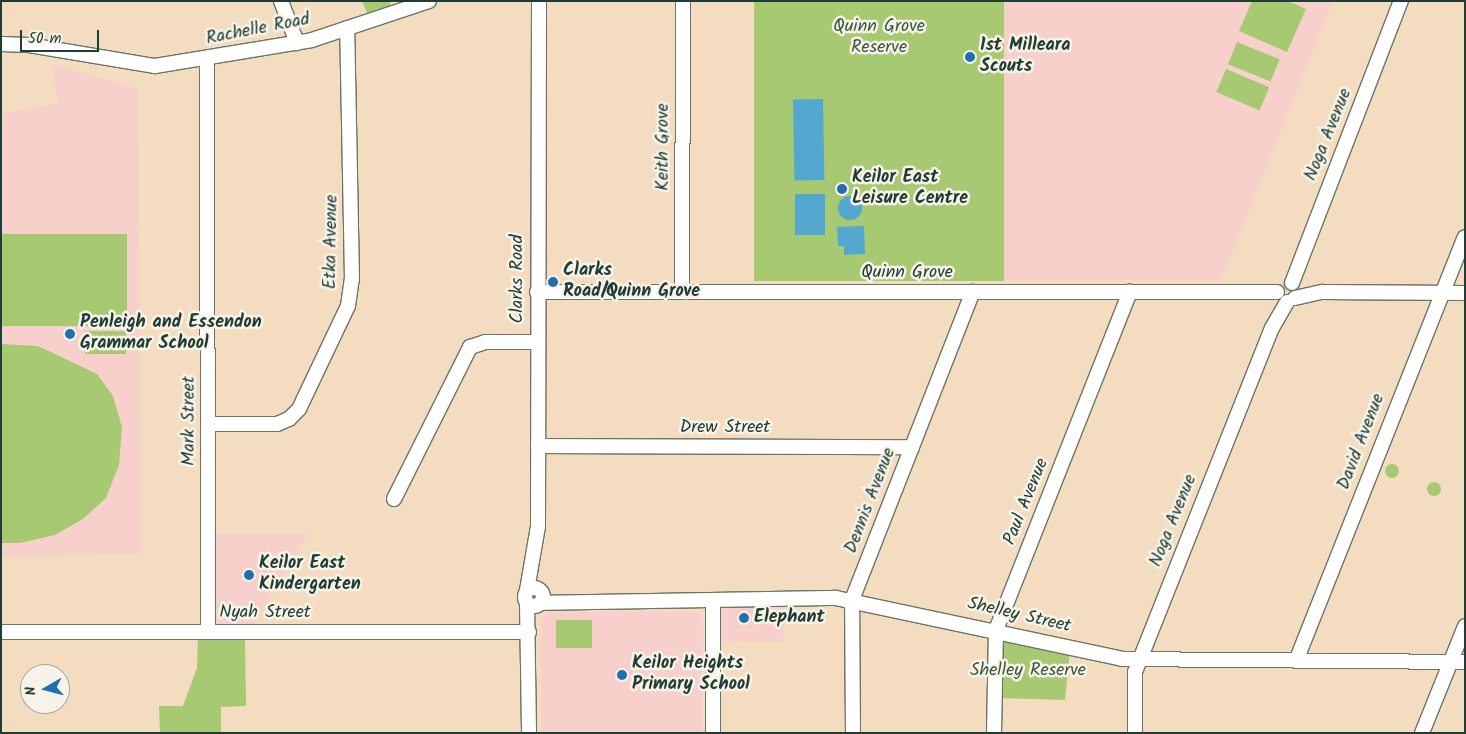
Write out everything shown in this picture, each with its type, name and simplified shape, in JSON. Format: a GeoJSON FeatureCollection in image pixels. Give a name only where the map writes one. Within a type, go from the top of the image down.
{"type":"FeatureCollection","features":[{"type":"Feature","properties":{"kind":"street"},"geometry":{"type":"LineString","coordinates":[[281,1],[297,43]]}},
{"type":"Feature","properties":{"kind":"street","name":"Rachelle Road"},"geometry":{"type":"LineString","coordinates":[[1,44],[29,45],[125,64],[155,66],[208,59],[297,43],[429,1]]}},
{"type":"Feature","properties":{"kind":"street","name":"Clarks Road"},"geometry":{"type":"LineString","coordinates":[[529,733],[529,632],[536,597],[534,556],[538,446],[539,1]]}},
{"type":"Feature","properties":{"kind":"street","name":"Keith Grove"},"geometry":{"type":"LineString","coordinates":[[682,1],[682,292]]}},
{"type":"Feature","properties":{"kind":"street","name":"Noga Avenue"},"geometry":{"type":"LineString","coordinates":[[1135,733],[1135,672],[1139,660],[1402,1]]}},
{"type":"Feature","properties":{"kind":"street","name":"Etka Avenue"},"geometry":{"type":"LineString","coordinates":[[209,424],[277,424],[289,420],[299,409],[348,306],[352,270],[348,28]]}},
{"type":"Feature","properties":{"kind":"street","name":"Mark Street"},"geometry":{"type":"LineString","coordinates":[[208,59],[208,632]]}},
{"type":"Feature","properties":{"kind":"street","name":"David Avenue"},"geometry":{"type":"LineString","coordinates":[[1296,661],[1465,237]]}},
{"type":"Feature","properties":{"kind":"street","name":"Quinn Grove"},"geometry":{"type":"LineString","coordinates":[[537,292],[1465,293]]}},
{"type":"Feature","properties":{"kind":"street","name":"Dennis Avenue"},"geometry":{"type":"LineString","coordinates":[[853,733],[852,600],[973,292]]}},
{"type":"Feature","properties":{"kind":"street","name":"Paul Avenue"},"geometry":{"type":"LineString","coordinates":[[994,733],[996,630],[1130,292]]}},
{"type":"Feature","properties":{"kind":"street"},"geometry":{"type":"LineString","coordinates":[[394,499],[470,347],[486,342],[537,342]]}},
{"type":"Feature","properties":{"kind":"street","name":"Drew Street"},"geometry":{"type":"LineString","coordinates":[[538,446],[912,447]]}},
{"type":"Feature","properties":{"kind":"street","name":"Shelley Street"},"geometry":{"type":"LineString","coordinates":[[536,597],[566,600],[852,600],[1139,660],[1465,662]]}},
{"type":"Feature","properties":{"kind":"street"},"geometry":{"type":"LineString","coordinates":[[713,600],[713,733]]}},
{"type":"Feature","properties":{"kind":"street"},"geometry":{"type":"LineString","coordinates":[[1422,733],[1465,626]]}},
{"type":"Feature","properties":{"kind":"street","name":"Nyah Street"},"geometry":{"type":"LineString","coordinates":[[1,632],[529,632]]}},
{"type":"Feature","properties":{"kind":"shaded area"},"geometry":{"type":"Polygon","coordinates":[[[1004,1],[1333,1],[1221,280],[1004,280],[1004,1]]]}},
{"type":"Feature","properties":{"kind":"shaded area","name":"Penleigh and Essendon Grammar School"},"geometry":{"type":"Polygon","coordinates":[[[51,64],[138,89],[140,554],[1,556],[1,114],[59,103],[51,64]]]}},
{"type":"Feature","properties":{"kind":"shaded area","name":"Keilor East Kindergarten"},"geometry":{"type":"Polygon","coordinates":[[[214,534],[308,534],[253,627],[221,627],[214,620],[214,534]]]}},
{"type":"Feature","properties":{"kind":"shaded area"},"geometry":{"type":"Polygon","coordinates":[[[783,605],[783,642],[720,641],[719,613],[725,606],[783,605]]]}},
{"type":"Feature","properties":{"kind":"shaded area","name":"Keilor Heights Primary School"},"geometry":{"type":"Polygon","coordinates":[[[696,611],[703,618],[702,733],[541,733],[541,618],[547,612],[696,611]]]}},
{"type":"Feature","properties":{"kind":"green space"},"geometry":{"type":"Polygon","coordinates":[[[362,1],[389,1],[392,7],[368,15],[362,1]]]}},
{"type":"Feature","properties":{"kind":"green space","name":"Quinn Grove Reserve"},"geometry":{"type":"Polygon","coordinates":[[[754,1],[1004,1],[1004,281],[754,281],[754,1]]]}},
{"type":"Feature","properties":{"kind":"green space"},"geometry":{"type":"Polygon","coordinates":[[[1252,1],[1288,1],[1306,9],[1287,52],[1239,31],[1252,1]]]}},
{"type":"Feature","properties":{"kind":"green space"},"geometry":{"type":"Polygon","coordinates":[[[1237,42],[1280,59],[1271,81],[1228,64],[1237,42]]]}},
{"type":"Feature","properties":{"kind":"green space"},"geometry":{"type":"Polygon","coordinates":[[[1226,69],[1269,87],[1259,110],[1216,92],[1226,69]]]}},
{"type":"Feature","properties":{"kind":"green space"},"geometry":{"type":"Polygon","coordinates":[[[1,234],[127,234],[127,326],[1,326],[1,234]]]}},
{"type":"Feature","properties":{"kind":"green space"},"geometry":{"type":"Polygon","coordinates":[[[85,331],[126,331],[126,354],[85,354],[85,331]]]}},
{"type":"Feature","properties":{"kind":"green space"},"geometry":{"type":"Polygon","coordinates":[[[1,344],[38,346],[97,374],[113,396],[122,427],[119,465],[106,498],[83,519],[55,535],[20,543],[1,543],[1,344]]]}},
{"type":"Feature","properties":{"kind":"green space"},"geometry":{"type":"Polygon","coordinates":[[[1389,464],[1395,464],[1399,471],[1395,478],[1389,478],[1385,474],[1385,468],[1389,464]]]}},
{"type":"Feature","properties":{"kind":"green space"},"geometry":{"type":"Polygon","coordinates":[[[1431,482],[1437,482],[1441,489],[1437,496],[1431,496],[1427,492],[1427,486],[1431,482]]]}},
{"type":"Feature","properties":{"kind":"green space"},"geometry":{"type":"Polygon","coordinates":[[[556,620],[592,620],[592,648],[556,648],[556,620]]]}},
{"type":"Feature","properties":{"kind":"green space"},"geometry":{"type":"Polygon","coordinates":[[[198,638],[245,638],[246,706],[221,707],[221,733],[160,733],[159,706],[183,706],[197,668],[198,638]]]}},
{"type":"Feature","properties":{"kind":"green space","name":"Shelley Reserve"},"geometry":{"type":"Polygon","coordinates":[[[1007,640],[1070,651],[1065,700],[1000,698],[1001,645],[1007,640]]]}},
{"type":"Feature","properties":{"kind":"water"},"geometry":{"type":"Polygon","coordinates":[[[823,99],[824,180],[794,181],[793,100],[823,99]]]}},
{"type":"Feature","properties":{"kind":"water"},"geometry":{"type":"Polygon","coordinates":[[[795,194],[825,194],[825,235],[795,235],[795,194]]]}},
{"type":"Feature","properties":{"kind":"water"},"geometry":{"type":"Polygon","coordinates":[[[850,196],[859,199],[862,208],[859,217],[850,220],[841,217],[838,208],[841,199],[850,196]]]}},
{"type":"Feature","properties":{"kind":"water"},"geometry":{"type":"Polygon","coordinates":[[[864,226],[865,254],[844,255],[844,246],[838,246],[837,227],[864,226]]]}},
{"type":"Feature","properties":{"kind":"place","name":"1st Milleara Scouts"},"geometry":{"type":"Point","coordinates":[970,57]}},
{"type":"Feature","properties":{"kind":"place","name":"Keilor East Leisure Centre"},"geometry":{"type":"Point","coordinates":[842,189]}},
{"type":"Feature","properties":{"kind":"place","name":"Clarks Road/Quinn Grove"},"geometry":{"type":"Point","coordinates":[553,282]}},
{"type":"Feature","properties":{"kind":"place","name":"Penleigh and Essendon Grammar School"},"geometry":{"type":"Point","coordinates":[70,334]}},
{"type":"Feature","properties":{"kind":"place","name":"Keilor East Kindergarten"},"geometry":{"type":"Point","coordinates":[249,575]}},
{"type":"Feature","properties":{"kind":"place","name":"Elephant"},"geometry":{"type":"Point","coordinates":[744,618]}},
{"type":"Feature","properties":{"kind":"place","name":"Keilor Heights Primary School"},"geometry":{"type":"Point","coordinates":[622,675]}}]}
